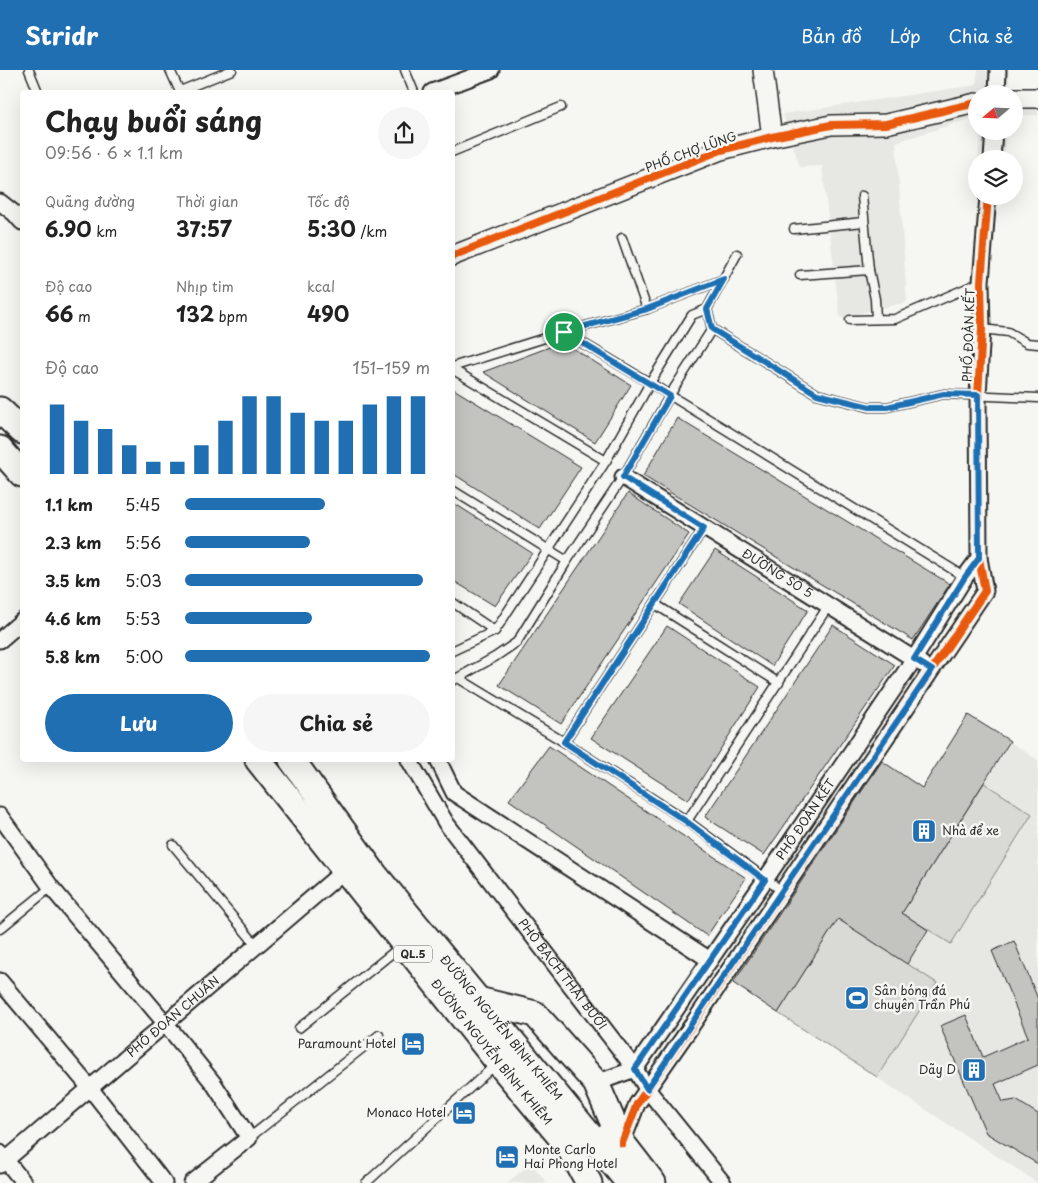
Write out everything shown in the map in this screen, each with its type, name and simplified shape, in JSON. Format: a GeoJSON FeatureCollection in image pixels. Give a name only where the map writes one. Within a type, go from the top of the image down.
{"type":"FeatureCollection","features":[{"type":"Feature","properties":{"kind":"highway"},"geometry":{"type":"LineString","coordinates":[[0,410],[20,427]]}},
{"type":"Feature","properties":{"kind":"highway"},"geometry":{"type":"LineString","coordinates":[[0,449],[20,472]]}},
{"type":"Feature","properties":{"kind":"highway","name":"ĐƯỜNG NGUYỄN BỈNH KHIÊM"},"geometry":{"type":"LineString","coordinates":[[260,762],[498,1062],[569,1147],[589,1183]]}},
{"type":"Feature","properties":{"kind":"highway","name":"ĐƯỜNG NGUYỄN BÌNH KHIÊM"},"geometry":{"type":"LineString","coordinates":[[297,763],[375,875],[584,1127]]}},
{"type":"Feature","properties":{"kind":"highway"},"geometry":{"type":"LineString","coordinates":[[478,1000],[535,1014],[596,1084],[622,1144]]}},
{"type":"Feature","properties":{"kind":"highway","name":"QL.5"},"geometry":{"type":"LineString","coordinates":[[584,1127],[622,1144],[653,1183]]}},
{"type":"Feature","properties":{"kind":"highway","name":"QL.5"},"geometry":{"type":"LineString","coordinates":[[584,1127],[629,1183]]}},
{"type":"Feature","properties":{"kind":"highway","name":"QL.5"},"geometry":{"type":"LineString","coordinates":[[569,1147],[603,1183]]}},
{"type":"Feature","properties":{"kind":"street"},"geometry":{"type":"LineString","coordinates":[[437,90],[491,70]]}},
{"type":"Feature","properties":{"kind":"street"},"geometry":{"type":"LineString","coordinates":[[763,70],[772,137]]}},
{"type":"Feature","properties":{"kind":"street"},"geometry":{"type":"LineString","coordinates":[[997,85],[998,70]]}},
{"type":"Feature","properties":{"kind":"street"},"geometry":{"type":"LineString","coordinates":[[1023,98],[1038,98]]}},
{"type":"Feature","properties":{"kind":"street","name":"PHỐ CHỢ LŨNG"},"geometry":{"type":"LineString","coordinates":[[455,255],[721,150],[830,125],[886,124],[968,105]]}},
{"type":"Feature","properties":{"kind":"street"},"geometry":{"type":"LineString","coordinates":[[0,202],[20,220]]}},
{"type":"Feature","properties":{"kind":"street","name":"PHỐ ĐOÀN KẾT"},"geometry":{"type":"LineString","coordinates":[[622,1144],[637,1104],[985,591],[979,558],[978,395],[982,329],[981,282],[987,205]]}},
{"type":"Feature","properties":{"kind":"street","name":"ĐƯỜNG SỐ 5"},"geometry":{"type":"LineString","coordinates":[[623,477],[932,670]]}},
{"type":"Feature","properties":{"kind":"street","name":"PHỐ ĐOÀN KẾT"},"geometry":{"type":"LineString","coordinates":[[635,1069],[914,659],[979,558]]}},
{"type":"Feature","properties":{"kind":"street"},"geometry":{"type":"LineString","coordinates":[[0,640],[20,623]]}},
{"type":"Feature","properties":{"kind":"street","name":"PHỐ BẠCH THÁI BƯỞI"},"geometry":{"type":"LineString","coordinates":[[410,762],[446,823],[635,1069],[647,1089],[723,1183]]}},
{"type":"Feature","properties":{"kind":"street"},"geometry":{"type":"LineString","coordinates":[[439,762],[454,793],[710,960]]}},
{"type":"Feature","properties":{"kind":"street"},"geometry":{"type":"LineString","coordinates":[[0,816],[51,887],[214,1084],[250,1138],[192,1183]]}},
{"type":"Feature","properties":{"kind":"street","name":"PHỐ ĐOÀN CHUẨN"},"geometry":{"type":"LineString","coordinates":[[2,1159],[166,1024],[346,869]]}},
{"type":"Feature","properties":{"kind":"street"},"geometry":{"type":"LineString","coordinates":[[0,981],[90,1088],[164,1183]]}},
{"type":"Feature","properties":{"kind":"street"},"geometry":{"type":"LineString","coordinates":[[596,1084],[635,1069]]}},
{"type":"Feature","properties":{"kind":"street"},"geometry":{"type":"LineString","coordinates":[[2,1159],[24,1183]]}},
{"type":"Feature","properties":{"kind":"lane"},"geometry":{"type":"LineString","coordinates":[[29,70],[37,90]]}},
{"type":"Feature","properties":{"kind":"lane"},"geometry":{"type":"LineString","coordinates":[[170,70],[179,90]]}},
{"type":"Feature","properties":{"kind":"lane"},"geometry":{"type":"LineString","coordinates":[[185,90],[232,70]]}},
{"type":"Feature","properties":{"kind":"lane"},"geometry":{"type":"LineString","coordinates":[[405,70],[413,90]]}},
{"type":"Feature","properties":{"kind":"lane"},"geometry":{"type":"LineString","coordinates":[[455,151],[561,107]]}},
{"type":"Feature","properties":{"kind":"lane"},"geometry":{"type":"LineString","coordinates":[[862,196],[869,270],[876,299],[876,319]]}},
{"type":"Feature","properties":{"kind":"lane"},"geometry":{"type":"LineString","coordinates":[[794,229],[864,222]]}},
{"type":"Feature","properties":{"kind":"lane"},"geometry":{"type":"LineString","coordinates":[[622,238],[647,309]]}},
{"type":"Feature","properties":{"kind":"lane"},"geometry":{"type":"LineString","coordinates":[[455,650],[495,631],[606,461],[650,383],[692,315],[707,309],[737,254]]}},
{"type":"Feature","properties":{"kind":"lane"},"geometry":{"type":"LineString","coordinates":[[800,275],[869,270]]}},
{"type":"Feature","properties":{"kind":"lane"},"geometry":{"type":"LineString","coordinates":[[455,367],[564,332],[647,309],[724,279]]}},
{"type":"Feature","properties":{"kind":"lane"},"geometry":{"type":"LineString","coordinates":[[850,320],[895,319],[981,282]]}},
{"type":"Feature","properties":{"kind":"lane"},"geometry":{"type":"LineString","coordinates":[[707,309],[712,329],[817,394],[870,407],[887,407],[944,394],[1038,398]]}},
{"type":"Feature","properties":{"kind":"lane"},"geometry":{"type":"LineString","coordinates":[[455,680],[517,642],[567,560],[623,477],[712,329]]}},
{"type":"Feature","properties":{"kind":"lane"},"geometry":{"type":"LineString","coordinates":[[982,329],[1008,332],[1027,343],[1038,344]]}},
{"type":"Feature","properties":{"kind":"lane"},"geometry":{"type":"LineString","coordinates":[[564,332],[965,577]]}},
{"type":"Feature","properties":{"kind":"lane"},"geometry":{"type":"LineString","coordinates":[[455,370],[606,461]]}},
{"type":"Feature","properties":{"kind":"lane"},"geometry":{"type":"LineString","coordinates":[[455,492],[567,560]]}},
{"type":"Feature","properties":{"kind":"lane"},"geometry":{"type":"LineString","coordinates":[[564,742],[704,528]]}},
{"type":"Feature","properties":{"kind":"lane"},"geometry":{"type":"LineString","coordinates":[[455,604],[495,631]]}},
{"type":"Feature","properties":{"kind":"lane"},"geometry":{"type":"LineString","coordinates":[[655,604],[779,683]]}},
{"type":"Feature","properties":{"kind":"lane"},"geometry":{"type":"LineString","coordinates":[[687,822],[829,605]]}},
{"type":"Feature","properties":{"kind":"lane"},"geometry":{"type":"LineString","coordinates":[[455,680],[564,742],[687,822],[782,891]]}},
{"type":"Feature","properties":{"kind":"lane"},"geometry":{"type":"LineString","coordinates":[[172,845],[257,946]]}},
{"type":"Feature","properties":{"kind":"lane"},"geometry":{"type":"LineString","coordinates":[[0,929],[51,887]]}},
{"type":"Feature","properties":{"kind":"lane"},"geometry":{"type":"LineString","coordinates":[[299,1028],[404,943]]}},
{"type":"Feature","properties":{"kind":"lane"},"geometry":{"type":"LineString","coordinates":[[250,1138],[379,1035]]}},
{"type":"Feature","properties":{"kind":"lane"},"geometry":{"type":"LineString","coordinates":[[366,1183],[498,1062]]}},
{"type":"Feature","properties":{"kind":"shaded area"},"geometry":{"type":"Polygon","coordinates":[[[978,70],[1009,70],[1009,85],[976,85],[978,70]]]}},
{"type":"Feature","properties":{"kind":"shaded area"},"geometry":{"type":"Polygon","coordinates":[[[968,86],[968,120],[896,142],[907,302],[840,318],[822,166],[800,167],[783,114],[968,86]]]}},
{"type":"Feature","properties":{"kind":"shaded area"},"geometry":{"type":"Polygon","coordinates":[[[1038,87],[1038,115],[1023,115],[1023,88],[1038,87]]]}},
{"type":"Feature","properties":{"kind":"shaded area"},"geometry":{"type":"Polygon","coordinates":[[[980,140],[1006,140],[1004,150],[979,150],[980,140]]]}},
{"type":"Feature","properties":{"kind":"shaded area"},"geometry":{"type":"Polygon","coordinates":[[[968,715],[1038,760],[1038,1183],[778,1013],[968,715]]]}},
{"type":"Feature","properties":{"kind":"shaded area"},"geometry":{"type":"Polygon","coordinates":[[[984,783],[1032,814],[951,944],[902,913],[984,783]]]}},
{"type":"Feature","properties":{"kind":"shaded area","name":"Sân bóng đá chuyên Trần Phú"},"geometry":{"type":"Polygon","coordinates":[[[838,919],[937,983],[877,1077],[778,1013],[838,919]]]}},
{"type":"Feature","properties":{"kind":"shaded area"},"geometry":{"type":"Polygon","coordinates":[[[531,1163],[547,1183],[507,1183],[531,1163]]]}},
{"type":"Feature","properties":{"kind":"building"},"geometry":{"type":"Polygon","coordinates":[[[563,342],[631,385],[595,442],[483,372],[563,342]]]}},
{"type":"Feature","properties":{"kind":"building"},"geometry":{"type":"Polygon","coordinates":[[[455,390],[581,467],[540,529],[455,475],[455,390]]]}},
{"type":"Feature","properties":{"kind":"building"},"geometry":{"type":"Polygon","coordinates":[[[677,418],[950,584],[913,640],[643,476],[677,418]]]}},
{"type":"Feature","properties":{"kind":"building"},"geometry":{"type":"Polygon","coordinates":[[[628,493],[689,534],[561,724],[499,685],[628,493]]]}},
{"type":"Feature","properties":{"kind":"building"},"geometry":{"type":"Polygon","coordinates":[[[455,504],[532,553],[495,606],[455,582],[455,504]]]}},
{"type":"Feature","properties":{"kind":"building"},"geometry":{"type":"Polygon","coordinates":[[[715,550],[808,610],[772,666],[679,604],[715,550]]]}},
{"type":"Feature","properties":{"kind":"building"},"geometry":{"type":"Polygon","coordinates":[[[833,625],[895,665],[764,855],[705,817],[833,625]]]}},
{"type":"Feature","properties":{"kind":"building"},"geometry":{"type":"Polygon","coordinates":[[[667,626],[760,687],[688,800],[591,738],[667,626]]]}},
{"type":"Feature","properties":{"kind":"building"},"geometry":{"type":"Polygon","coordinates":[[[968,715],[1010,741],[902,913],[928,930],[907,964],[838,919],[778,1013],[733,983],[882,761],[922,788],[968,715]]]}},
{"type":"Feature","properties":{"kind":"building"},"geometry":{"type":"Polygon","coordinates":[[[549,746],[746,878],[707,936],[509,800],[549,746]]]}},
{"type":"Feature","properties":{"kind":"building"},"geometry":{"type":"Polygon","coordinates":[[[1014,941],[1038,999],[1038,1065],[995,1084],[1003,1102],[1016,1100],[1038,1114],[1038,1164],[986,1133],[940,1026],[966,1015],[983,1057],[1028,1037],[992,951],[1014,941]]]}},
{"type":"Feature","properties":{"kind":"cycle path"},"geometry":{"type":"LineString","coordinates":[[455,255],[721,150],[831,125],[886,124],[968,105]]}},
{"type":"Feature","properties":{"kind":"cycle path"},"geometry":{"type":"LineString","coordinates":[[622,1143],[637,1104],[985,591],[979,558],[978,395],[982,329],[981,282],[987,205]]}},
{"type":"Feature","properties":{"kind":"place","name":"Nhà để xe"},"geometry":{"type":"Point","coordinates":[924,831]}},
{"type":"Feature","properties":{"kind":"place","name":"Sân bóng đá chuyên Trần Phú"},"geometry":{"type":"Point","coordinates":[857,998]}},
{"type":"Feature","properties":{"kind":"place","name":"Paramount Hotel"},"geometry":{"type":"Point","coordinates":[413,1044]}},
{"type":"Feature","properties":{"kind":"place","name":"Dãy D"},"geometry":{"type":"Point","coordinates":[974,1070]}},
{"type":"Feature","properties":{"kind":"place","name":"Monaco Hotel"},"geometry":{"type":"Point","coordinates":[464,1113]}},
{"type":"Feature","properties":{"kind":"place","name":"Monte Carlo Hai Phong Hotel"},"geometry":{"type":"Point","coordinates":[507,1157]}},
{"type":"Feature","properties":{"kind":"route"},"geometry":{"type":"LineString","coordinates":[[724,279],[707,309],[712,329],[817,394],[870,407],[887,407],[944,394],[978,395],[979,558],[914,659],[932,670],[647,1089],[635,1069],[765,880],[687,822],[564,742],[704,528],[623,477],[670,396],[564,332],[647,309],[724,279]]}}]}
